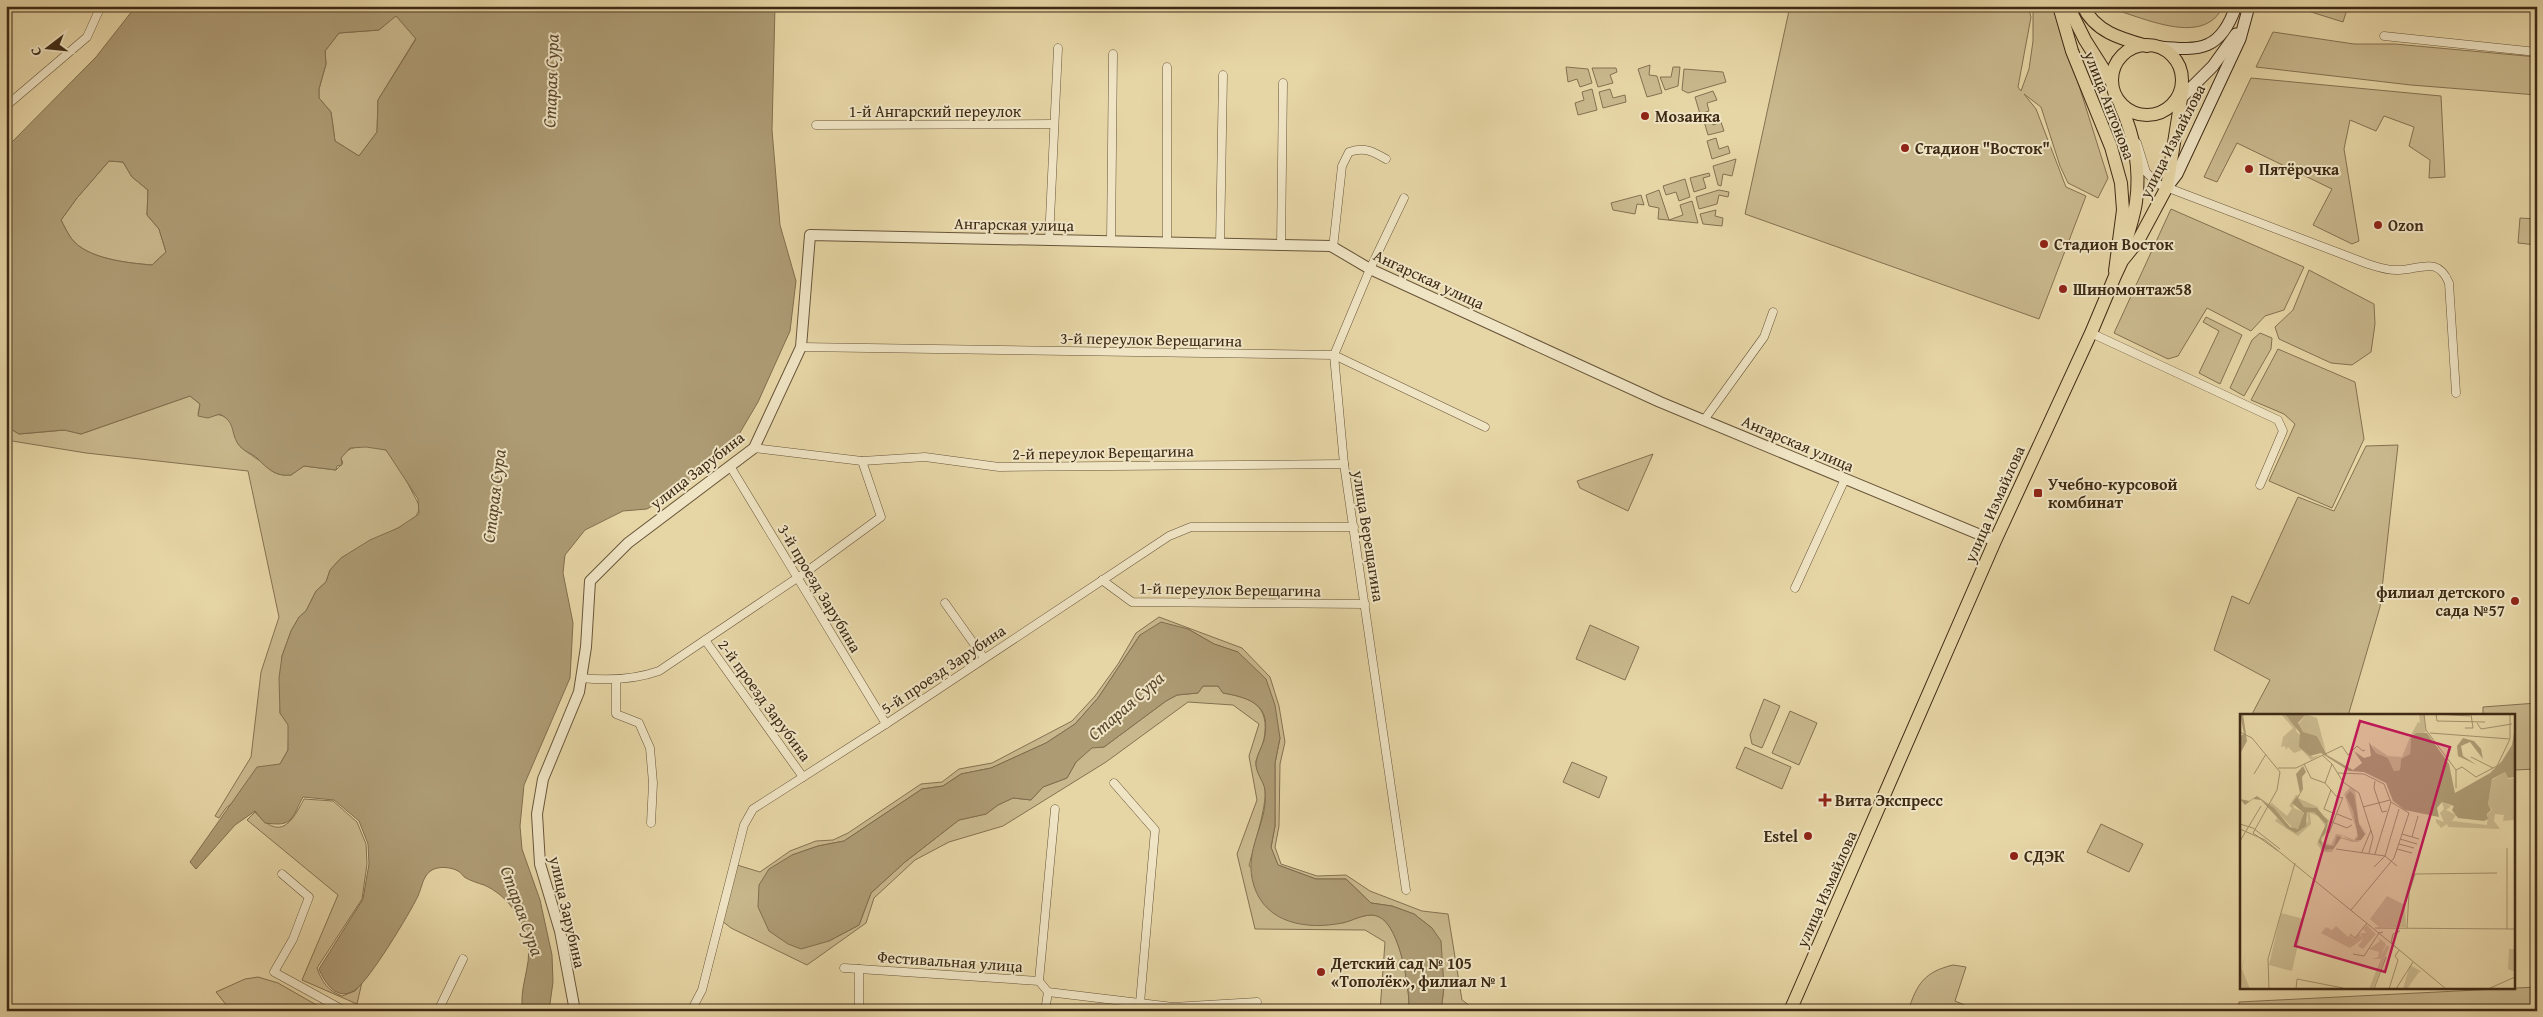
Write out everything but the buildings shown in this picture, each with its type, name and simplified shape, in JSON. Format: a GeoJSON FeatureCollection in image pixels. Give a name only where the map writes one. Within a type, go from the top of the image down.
{"type":"FeatureCollection","features":[{"type":"Feature","properties":{"kind":"main road","name":"улица Антонова"},"geometry":{"type":"LineString","coordinates":[[2059,6],[2072,51],[2111,147],[2121,182],[2123,210],[2117,243],[2115,276]]}},
{"type":"Feature","properties":{"kind":"main road"},"geometry":{"type":"LineString","coordinates":[[2068,6],[2085,40],[2111,81],[2133,139],[2137,161],[2138,186],[2122,262]]}},
{"type":"Feature","properties":{"kind":"main road"},"geometry":{"type":"LineString","coordinates":[[2083,6],[2093,22],[2105,30],[2172,53],[2179,63],[2179,96],[2168,187]]}},
{"type":"Feature","properties":{"kind":"main road"},"geometry":{"type":"LineString","coordinates":[[2111,81],[2112,71],[2130,50],[2153,46],[2192,50],[2208,46],[2230,24],[2236,6]]}},
{"type":"Feature","properties":{"kind":"main road","name":"улица Измайлова"},"geometry":{"type":"LineString","coordinates":[[1790,1011],[1995,540],[2091,333],[2115,276],[2177,174],[2235,48],[2249,6]]}},
{"type":"Feature","properties":{"kind":"main road","name":"улица Измайлова"},"geometry":{"type":"LineString","coordinates":[[2179,96],[2213,66],[2244,21]]}},
{"type":"Feature","properties":{"kind":"main road"},"geometry":{"type":"LineString","coordinates":[[2120,103],[2134,113],[2143,115],[2160,112],[2179,96]]}},
{"type":"Feature","properties":{"kind":"street"},"geometry":{"type":"LineString","coordinates":[[6,106],[87,37],[101,6]]}},
{"type":"Feature","properties":{"kind":"street"},"geometry":{"type":"LineString","coordinates":[[2384,36],[2537,52]]}},
{"type":"Feature","properties":{"kind":"street"},"geometry":{"type":"LineString","coordinates":[[1049,240],[1058,48]]}},
{"type":"Feature","properties":{"kind":"street"},"geometry":{"type":"LineString","coordinates":[[1111,242],[1113,54]]}},
{"type":"Feature","properties":{"kind":"street"},"geometry":{"type":"LineString","coordinates":[[1167,67],[1167,243]]}},
{"type":"Feature","properties":{"kind":"street"},"geometry":{"type":"LineString","coordinates":[[1220,244],[1223,75]]}},
{"type":"Feature","properties":{"kind":"street"},"geometry":{"type":"LineString","coordinates":[[1280,245],[1283,83]]}},
{"type":"Feature","properties":{"kind":"street","name":"1-й Ангарский переулок"},"geometry":{"type":"LineString","coordinates":[[816,125],[1054,124]]}},
{"type":"Feature","properties":{"kind":"street"},"geometry":{"type":"LineString","coordinates":[[2133,139],[2139,145],[2149,177],[2153,181],[2368,264],[2392,270],[2423,266],[2440,268],[2446,275],[2449,283],[2456,393]]}},
{"type":"Feature","properties":{"kind":"street"},"geometry":{"type":"LineString","coordinates":[[1333,248],[1342,166],[1349,152],[1361,148],[1371,150],[1386,159]]}},
{"type":"Feature","properties":{"kind":"street","name":"улица Верещагина"},"geometry":{"type":"LineString","coordinates":[[1404,198],[1370,269],[1334,355],[1344,464],[1406,890]]}},
{"type":"Feature","properties":{"kind":"street","name":"Ангарская улица"},"geometry":{"type":"LineString","coordinates":[[810,235],[1280,245],[1333,248],[1370,269],[1660,402],[1995,540]]}},
{"type":"Feature","properties":{"kind":"street","name":"улица Зарубина"},"geometry":{"type":"LineString","coordinates":[[575,1011],[560,932],[540,864],[537,814],[543,779],[579,692],[586,646],[590,581],[628,543],[754,448],[801,347],[810,235]]}},
{"type":"Feature","properties":{"kind":"street"},"geometry":{"type":"LineString","coordinates":[[1704,420],[1764,337],[1773,312]]}},
{"type":"Feature","properties":{"kind":"street"},"geometry":{"type":"LineString","coordinates":[[2091,333],[2278,420],[2282,431],[2260,485]]}},
{"type":"Feature","properties":{"kind":"street","name":"3-й переулок Верещагина"},"geometry":{"type":"LineString","coordinates":[[801,347],[1334,355],[1485,427]]}},
{"type":"Feature","properties":{"kind":"street","name":"2-й переулок Верещагина"},"geometry":{"type":"LineString","coordinates":[[754,448],[862,461],[925,457],[1000,467],[1344,464]]}},
{"type":"Feature","properties":{"kind":"street"},"geometry":{"type":"LineString","coordinates":[[582,678],[616,680],[640,678],[659,671],[797,578],[881,517],[862,461]]}},
{"type":"Feature","properties":{"kind":"street","name":"3-й проезд Зарубина"},"geometry":{"type":"LineString","coordinates":[[730,466],[886,724]]}},
{"type":"Feature","properties":{"kind":"street"},"geometry":{"type":"LineString","coordinates":[[1795,588],[1845,478]]}},
{"type":"Feature","properties":{"kind":"street","name":"5-й проезд Зарубина"},"geometry":{"type":"LineString","coordinates":[[691,1011],[702,990],[744,825],[753,809],[886,724],[1169,536],[1191,526],[1354,528]]}},
{"type":"Feature","properties":{"kind":"street","name":"1-й переулок Верещагина"},"geometry":{"type":"LineString","coordinates":[[1102,580],[1132,602],[1365,604]]}},
{"type":"Feature","properties":{"kind":"street"},"geometry":{"type":"LineString","coordinates":[[945,603],[984,658]]}},
{"type":"Feature","properties":{"kind":"street","name":"2-й проезд Зарубина"},"geometry":{"type":"LineString","coordinates":[[705,640],[803,777]]}},
{"type":"Feature","properties":{"kind":"street"},"geometry":{"type":"LineString","coordinates":[[616,680],[616,714],[639,723],[650,748],[653,784],[651,823]]}},
{"type":"Feature","properties":{"kind":"street"},"geometry":{"type":"LineString","coordinates":[[1114,783],[1155,830],[1140,1003]]}},
{"type":"Feature","properties":{"kind":"street"},"geometry":{"type":"LineString","coordinates":[[1039,980],[1055,809]]}},
{"type":"Feature","properties":{"kind":"street"},"geometry":{"type":"LineString","coordinates":[[282,874],[309,897],[293,939],[274,972],[345,1011]]}},
{"type":"Feature","properties":{"kind":"street"},"geometry":{"type":"LineString","coordinates":[[438,1011],[463,960]]}},
{"type":"Feature","properties":{"kind":"street","name":"Фестивальная улица"},"geometry":{"type":"LineString","coordinates":[[844,968],[1039,980],[1048,992]]}},
{"type":"Feature","properties":{"kind":"street"},"geometry":{"type":"LineString","coordinates":[[859,1011],[860,969]]}},
{"type":"Feature","properties":{"kind":"street"},"geometry":{"type":"LineString","coordinates":[[1045,1011],[1048,992],[1172,1007],[1257,1002]]}},
{"type":"Feature","properties":{"kind":"shaded area","name":"Стадион \"Восток\""},"geometry":{"type":"Polygon","coordinates":[[[1790,6],[2028,6],[2031,17],[2018,87],[2021,91],[2029,69],[2033,41],[2033,6],[2054,6],[2108,178],[2098,198],[2068,183],[2060,166],[2041,107],[2024,94],[2036,109],[2066,187],[2086,196],[2039,319],[1745,214],[1790,6]]]}},
{"type":"Feature","properties":{"kind":"shaded area"},"geometry":{"type":"Polygon","coordinates":[[[2114,6],[2223,6],[2215,18],[2204,25],[2177,27],[2122,12],[2114,6]]]}},
{"type":"Feature","properties":{"kind":"shaded area"},"geometry":{"type":"Polygon","coordinates":[[[2292,6],[2348,6],[2343,22],[2292,6]]]}},
{"type":"Feature","properties":{"kind":"shaded area"},"geometry":{"type":"Polygon","coordinates":[[[396,15],[416,38],[378,100],[377,132],[359,156],[335,141],[331,112],[319,98],[319,89],[326,64],[325,51],[339,33],[379,30],[396,15]]]}},
{"type":"Feature","properties":{"kind":"shaded area"},"geometry":{"type":"Polygon","coordinates":[[[2273,32],[2354,44],[2395,44],[2537,57],[2537,95],[2411,85],[2256,67],[2273,32]]]}},
{"type":"Feature","properties":{"kind":"shaded area"},"geometry":{"type":"Polygon","coordinates":[[[1650,65],[1649,75],[1657,76],[1662,93],[1647,97],[1638,69],[1650,65]]]}},
{"type":"Feature","properties":{"kind":"shaded area"},"geometry":{"type":"Polygon","coordinates":[[[1566,67],[1588,69],[1592,83],[1580,87],[1577,79],[1568,82],[1566,67]]]}},
{"type":"Feature","properties":{"kind":"shaded area"},"geometry":{"type":"Polygon","coordinates":[[[1673,67],[1680,67],[1678,86],[1665,90],[1660,77],[1671,77],[1673,67]]]}},
{"type":"Feature","properties":{"kind":"shaded area"},"geometry":{"type":"Polygon","coordinates":[[[1592,68],[1616,68],[1617,72],[1610,75],[1613,83],[1598,87],[1592,68]]]}},
{"type":"Feature","properties":{"kind":"shaded area"},"geometry":{"type":"Polygon","coordinates":[[[1684,69],[1723,72],[1726,82],[1688,93],[1682,90],[1684,69]]]}},
{"type":"Feature","properties":{"kind":"shaded area"},"geometry":{"type":"Polygon","coordinates":[[[2251,78],[2441,96],[2445,177],[2429,178],[2430,160],[2409,146],[2414,127],[2384,116],[2376,131],[2350,120],[2344,149],[2359,241],[2352,244],[2313,225],[2332,189],[2237,143],[2217,182],[2204,177],[2251,78]]]}},
{"type":"Feature","properties":{"kind":"shaded area"},"geometry":{"type":"Polygon","coordinates":[[[1592,89],[1597,110],[1578,115],[1575,103],[1584,100],[1582,92],[1592,89]]]}},
{"type":"Feature","properties":{"kind":"shaded area"},"geometry":{"type":"Polygon","coordinates":[[[1610,89],[1613,98],[1625,95],[1626,102],[1603,108],[1599,92],[1610,89]]]}},
{"type":"Feature","properties":{"kind":"shaded area"},"geometry":{"type":"Polygon","coordinates":[[[1713,91],[1717,100],[1707,103],[1709,111],[1700,114],[1695,97],[1713,91]]]}},
{"type":"Feature","properties":{"kind":"shaded area"},"geometry":{"type":"Polygon","coordinates":[[[1710,116],[1713,125],[1721,122],[1724,131],[1708,135],[1703,118],[1710,116]]]}},
{"type":"Feature","properties":{"kind":"shaded area"},"geometry":{"type":"Polygon","coordinates":[[[1716,138],[1719,149],[1728,146],[1730,153],[1712,159],[1707,141],[1716,138]]]}},
{"type":"Feature","properties":{"kind":"shaded area"},"geometry":{"type":"Polygon","coordinates":[[[1736,159],[1732,176],[1723,174],[1721,186],[1718,185],[1713,166],[1736,159]]]}},
{"type":"Feature","properties":{"kind":"shaded area"},"geometry":{"type":"Polygon","coordinates":[[[109,161],[123,162],[132,177],[148,190],[147,215],[159,229],[166,252],[152,265],[108,259],[87,251],[71,238],[61,220],[109,161]]]}},
{"type":"Feature","properties":{"kind":"shaded area"},"geometry":{"type":"Polygon","coordinates":[[[1709,173],[1710,176],[1703,178],[1706,188],[1694,192],[1690,178],[1709,173]]]}},
{"type":"Feature","properties":{"kind":"shaded area"},"geometry":{"type":"Polygon","coordinates":[[[1685,179],[1690,197],[1679,201],[1676,192],[1666,195],[1663,186],[1685,179]]]}},
{"type":"Feature","properties":{"kind":"shaded area"},"geometry":{"type":"Polygon","coordinates":[[[1659,190],[1669,220],[1683,215],[1680,205],[1692,201],[1698,223],[1658,219],[1659,208],[1649,206],[1646,195],[1659,190]]]}},
{"type":"Feature","properties":{"kind":"shaded area"},"geometry":{"type":"Polygon","coordinates":[[[1719,190],[1729,192],[1728,197],[1719,195],[1717,204],[1699,209],[1696,197],[1719,190]]]}},
{"type":"Feature","properties":{"kind":"shaded area"},"geometry":{"type":"Polygon","coordinates":[[[1641,195],[1644,205],[1637,204],[1635,214],[1613,210],[1611,203],[1641,195]]]}},
{"type":"Feature","properties":{"kind":"shaded area"},"geometry":{"type":"Polygon","coordinates":[[[2171,209],[2304,267],[2284,310],[2265,316],[2251,331],[2207,308],[2178,356],[2168,359],[2114,333],[2171,209]]]}},
{"type":"Feature","properties":{"kind":"shaded area"},"geometry":{"type":"Polygon","coordinates":[[[1716,210],[1715,216],[1723,218],[1722,226],[1703,224],[1700,214],[1716,210]]]}},
{"type":"Feature","properties":{"kind":"shaded area"},"geometry":{"type":"Polygon","coordinates":[[[2520,218],[2537,219],[2537,245],[2518,243],[2520,218]]]}},
{"type":"Feature","properties":{"kind":"shaded area"},"geometry":{"type":"Polygon","coordinates":[[[2309,270],[2374,304],[2375,324],[2371,352],[2352,365],[2331,363],[2279,339],[2275,327],[2293,310],[2309,270]]]}},
{"type":"Feature","properties":{"kind":"shaded area"},"geometry":{"type":"Polygon","coordinates":[[[2206,317],[2242,335],[2220,384],[2199,373],[2219,331],[2203,322],[2206,317]]]}},
{"type":"Feature","properties":{"kind":"shaded area"},"geometry":{"type":"Polygon","coordinates":[[[2260,333],[2272,338],[2271,349],[2244,396],[2230,388],[2252,340],[2260,333]]]}},
{"type":"Feature","properties":{"kind":"shaded area"},"geometry":{"type":"Polygon","coordinates":[[[2278,349],[2355,382],[2364,439],[2332,508],[2269,481],[2295,424],[2284,414],[2251,400],[2278,349]]]}},
{"type":"Feature","properties":{"kind":"shaded area"},"geometry":{"type":"Polygon","coordinates":[[[190,396],[200,404],[198,414],[215,414],[228,419],[240,446],[270,470],[279,474],[291,475],[304,466],[336,470],[343,463],[341,458],[344,453],[361,446],[386,450],[401,470],[420,507],[415,519],[341,558],[330,570],[326,582],[316,591],[306,611],[299,617],[291,631],[282,656],[280,713],[289,725],[288,750],[280,764],[226,808],[219,818],[215,816],[251,757],[261,672],[279,617],[248,471],[86,453],[6,440],[6,426],[19,434],[65,430],[81,434],[190,396]]]}},
{"type":"Feature","properties":{"kind":"shaded area"},"geometry":{"type":"Polygon","coordinates":[[[2398,445],[2380,607],[2349,714],[2252,714],[2270,680],[2214,650],[2232,596],[2249,604],[2298,497],[2334,511],[2366,446],[2398,445]]]}},
{"type":"Feature","properties":{"kind":"shaded area"},"geometry":{"type":"Polygon","coordinates":[[[1653,454],[1628,511],[1580,488],[1577,481],[1653,454]]]}},
{"type":"Feature","properties":{"kind":"shaded area"},"geometry":{"type":"Polygon","coordinates":[[[1159,617],[1242,648],[1270,677],[1279,706],[1285,742],[1280,764],[1279,826],[1275,847],[1281,864],[1317,876],[1346,875],[1370,891],[1422,911],[1448,914],[1462,1000],[1477,1011],[1441,1011],[1444,987],[1432,928],[1414,914],[1392,906],[1371,903],[1346,879],[1316,879],[1278,865],[1271,848],[1275,826],[1275,763],[1280,738],[1238,652],[1214,644],[1188,629],[1140,635],[1098,698],[1075,724],[1046,743],[991,768],[961,774],[943,786],[922,789],[844,841],[818,846],[792,855],[829,941],[859,925],[871,893],[905,862],[959,820],[986,814],[998,805],[1013,798],[1031,800],[1043,787],[1067,778],[1076,762],[1092,747],[1104,747],[1166,701],[1177,695],[1198,693],[1203,686],[1218,686],[1223,693],[1242,698],[1257,705],[1264,718],[1264,739],[1256,761],[1265,790],[1265,797],[1249,866],[1342,923],[1371,915],[1380,917],[1394,934],[1399,946],[1406,975],[1409,1011],[1380,1011],[1385,942],[1365,930],[1255,929],[1237,854],[1257,800],[1249,756],[1259,724],[1233,705],[1188,702],[1106,762],[1003,826],[949,842],[915,860],[874,898],[866,923],[807,965],[731,928],[721,920],[737,865],[760,872],[790,851],[816,841],[833,840],[848,833],[921,784],[942,782],[959,769],[992,763],[1072,721],[1095,696],[1118,664],[1136,633],[1159,617]]]}},
{"type":"Feature","properties":{"kind":"shaded area"},"geometry":{"type":"Polygon","coordinates":[[[1590,625],[1639,647],[1625,680],[1576,659],[1590,625]]]}},
{"type":"Feature","properties":{"kind":"shaded area"},"geometry":{"type":"Polygon","coordinates":[[[1764,699],[1780,706],[1762,748],[1752,744],[1750,735],[1764,699]]]}},
{"type":"Feature","properties":{"kind":"shaded area"},"geometry":{"type":"Polygon","coordinates":[[[2537,703],[2537,769],[2516,770],[2516,714],[2483,714],[2483,707],[2537,703]]]}},
{"type":"Feature","properties":{"kind":"shaded area"},"geometry":{"type":"Polygon","coordinates":[[[1790,711],[1817,723],[1799,765],[1772,753],[1790,711]]]}},
{"type":"Feature","properties":{"kind":"shaded area"},"geometry":{"type":"Polygon","coordinates":[[[1745,747],[1791,767],[1782,789],[1736,768],[1745,747]]]}},
{"type":"Feature","properties":{"kind":"shaded area"},"geometry":{"type":"Polygon","coordinates":[[[1572,762],[1607,777],[1599,798],[1563,782],[1572,762]]]}},
{"type":"Feature","properties":{"kind":"shaded area"},"geometry":{"type":"Polygon","coordinates":[[[304,799],[333,801],[357,822],[366,844],[367,864],[362,899],[317,968],[326,985],[342,996],[355,991],[362,982],[357,1004],[302,980],[338,895],[247,820],[255,812],[271,826],[284,826],[294,816],[304,799]]]}},
{"type":"Feature","properties":{"kind":"shaded area"},"geometry":{"type":"Polygon","coordinates":[[[2101,824],[2143,844],[2129,872],[2087,852],[2101,824]]]}},
{"type":"Feature","properties":{"kind":"shaded area"},"geometry":{"type":"Polygon","coordinates":[[[1953,965],[1966,967],[1955,1001],[1979,1011],[1908,1011],[1915,993],[1923,981],[1935,971],[1953,965]]]}},
{"type":"Feature","properties":{"kind":"shaded area"},"geometry":{"type":"Polygon","coordinates":[[[258,977],[278,983],[327,1011],[231,1011],[216,992],[245,979],[258,977]]]}},
{"type":"Feature","properties":{"kind":"shaded area"},"geometry":{"type":"Polygon","coordinates":[[[2537,987],[2537,1011],[2238,1011],[2239,1002],[2477,990],[2516,990],[2516,988],[2537,987]]]}},
{"type":"Feature","properties":{"kind":"water","name":"Старая Сура"},"geometry":{"type":"Polygon","coordinates":[[[136,6],[775,6],[772,130],[780,225],[796,281],[790,331],[758,402],[738,436],[684,487],[647,509],[623,511],[585,530],[565,555],[563,573],[573,623],[570,678],[524,785],[520,826],[522,849],[540,900],[552,955],[553,982],[549,1011],[523,1011],[522,994],[529,952],[526,934],[513,908],[492,889],[464,877],[455,870],[445,868],[438,868],[429,872],[407,917],[379,961],[361,984],[349,993],[343,994],[332,989],[319,969],[363,899],[369,864],[368,844],[359,821],[334,800],[303,797],[290,820],[281,824],[265,823],[255,811],[235,825],[196,869],[190,862],[257,767],[280,764],[288,750],[288,725],[280,713],[279,678],[282,656],[291,631],[299,617],[306,611],[316,591],[326,582],[330,570],[341,558],[370,540],[398,528],[419,514],[418,499],[386,450],[366,447],[350,448],[341,458],[342,465],[337,466],[336,470],[304,466],[291,475],[280,475],[238,444],[231,424],[225,417],[220,414],[208,418],[198,416],[200,404],[190,396],[81,434],[64,430],[19,434],[6,426],[6,148],[96,57],[136,6]],[[396,16],[379,30],[339,33],[325,51],[326,64],[319,89],[319,98],[331,112],[335,141],[359,156],[377,132],[378,100],[416,39],[396,16]],[[109,161],[61,220],[71,238],[87,251],[108,259],[152,265],[166,252],[159,229],[147,215],[148,190],[132,177],[123,162],[109,161]]]}},
{"type":"Feature","properties":{"kind":"water","name":"Старая Сура"},"geometry":{"type":"Polygon","coordinates":[[[1161,622],[1188,629],[1214,644],[1238,652],[1266,679],[1275,705],[1280,738],[1275,763],[1275,826],[1271,847],[1278,865],[1316,879],[1346,879],[1371,903],[1392,906],[1414,914],[1432,928],[1441,941],[1444,987],[1441,1011],[1409,1011],[1408,988],[1398,945],[1393,932],[1379,917],[1370,915],[1329,925],[1302,924],[1278,916],[1268,909],[1260,899],[1251,873],[1251,860],[1265,802],[1265,790],[1256,762],[1264,740],[1265,719],[1262,712],[1251,701],[1223,693],[1218,686],[1203,686],[1198,693],[1177,695],[1166,701],[1104,747],[1092,748],[1076,762],[1067,778],[1043,787],[1031,800],[1013,798],[998,805],[986,814],[959,820],[905,862],[871,893],[859,925],[829,941],[801,949],[788,944],[769,931],[758,907],[759,885],[769,869],[792,855],[818,846],[844,841],[922,789],[943,786],[961,774],[991,768],[1046,743],[1075,724],[1098,698],[1140,635],[1161,622]]]}},
{"type":"Feature","properties":{"kind":"place","name":"Мозаика"},"geometry":{"type":"Point","coordinates":[1645,116]}},
{"type":"Feature","properties":{"kind":"place","name":"Стадион \"Восток\""},"geometry":{"type":"Point","coordinates":[1905,148]}},
{"type":"Feature","properties":{"kind":"place","name":"Пятёрочка"},"geometry":{"type":"Point","coordinates":[2249,169]}},
{"type":"Feature","properties":{"kind":"place","name":"Ozon"},"geometry":{"type":"Point","coordinates":[2378,225]}},
{"type":"Feature","properties":{"kind":"place","name":"Стадион Восток"},"geometry":{"type":"Point","coordinates":[2044,244]}},
{"type":"Feature","properties":{"kind":"place","name":"Шиномонтаж58"},"geometry":{"type":"Point","coordinates":[2063,289]}},
{"type":"Feature","properties":{"kind":"place","name":"Учебно-курсовой комбинат"},"geometry":{"type":"Point","coordinates":[2038,493]}},
{"type":"Feature","properties":{"kind":"place","name":"филиал детского сада №57"},"geometry":{"type":"Point","coordinates":[2515,601]}},
{"type":"Feature","properties":{"kind":"place","name":"Вита Экспресс"},"geometry":{"type":"Point","coordinates":[1825,800]}},
{"type":"Feature","properties":{"kind":"place","name":"Estel"},"geometry":{"type":"Point","coordinates":[1808,836]}},
{"type":"Feature","properties":{"kind":"place","name":"СДЭК"},"geometry":{"type":"Point","coordinates":[2014,856]}},
{"type":"Feature","properties":{"kind":"place","name":"Детский сад № 105 «Тополёк», филиал № 1"},"geometry":{"type":"Point","coordinates":[1321,972]}}]}
